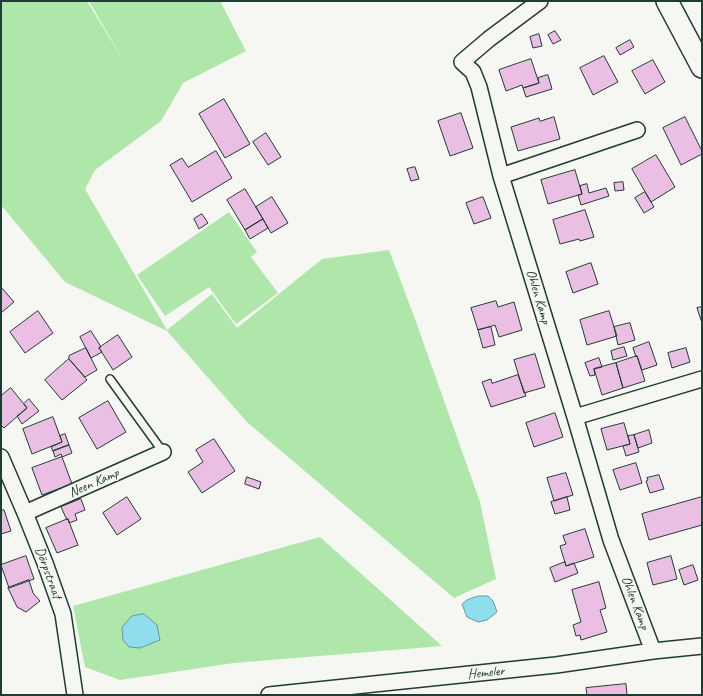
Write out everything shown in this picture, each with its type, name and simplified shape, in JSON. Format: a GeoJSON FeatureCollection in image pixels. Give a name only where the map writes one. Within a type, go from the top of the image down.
{"type":"FeatureCollection","features":[{"type":"Feature","properties":{"kind":"street","name":"Ohlen Kamp"},"geometry":{"type":"LineString","coordinates":[[540,1],[489,39],[462,62],[473,72],[479,88],[500,176],[575,417],[611,540],[653,651]]}},
{"type":"Feature","properties":{"kind":"street"},"geometry":{"type":"LineString","coordinates":[[667,1],[702,67]]}},
{"type":"Feature","properties":{"kind":"street"},"geometry":{"type":"LineString","coordinates":[[500,176],[637,130]]}},
{"type":"Feature","properties":{"kind":"street"},"geometry":{"type":"LineString","coordinates":[[575,417],[702,379]]}},
{"type":"Feature","properties":{"kind":"street","name":"Neen Kamp"},"geometry":{"type":"LineString","coordinates":[[25,513],[163,452]]}},
{"type":"Feature","properties":{"kind":"street","name":"Dörpstraat"},"geometry":{"type":"LineString","coordinates":[[1,457],[45,563],[63,614],[74,695]]}},
{"type":"Feature","properties":{"kind":"street","name":"Hemeler"},"geometry":{"type":"LineString","coordinates":[[269,695],[556,665],[653,651],[702,646]]}},
{"type":"Feature","properties":{"kind":"lane"},"geometry":{"type":"LineString","coordinates":[[110,379],[163,452]]}},
{"type":"Feature","properties":{"kind":"green space"},"geometry":{"type":"Polygon","coordinates":[[[1,1],[87,1],[123,60],[89,1],[220,1],[246,51],[183,83],[161,121],[95,170],[85,189],[167,330],[212,294],[237,328],[322,259],[389,250],[480,502],[496,579],[454,598],[247,422],[167,331],[65,282],[1,205],[1,1]]]}},
{"type":"Feature","properties":{"kind":"green space"},"geometry":{"type":"Polygon","coordinates":[[[229,212],[257,252],[251,257],[278,293],[236,324],[209,287],[165,316],[137,275],[229,212]]]}},
{"type":"Feature","properties":{"kind":"green space"},"geometry":{"type":"Polygon","coordinates":[[[320,537],[442,646],[234,663],[120,680],[85,667],[73,606],[320,537]]]}},
{"type":"Feature","properties":{"kind":"water"},"geometry":{"type":"Polygon","coordinates":[[[478,596],[488,596],[493,601],[497,612],[487,620],[478,622],[467,617],[462,604],[467,600],[478,596]]]}},
{"type":"Feature","properties":{"kind":"water"},"geometry":{"type":"Polygon","coordinates":[[[144,614],[157,625],[160,640],[140,648],[129,647],[123,640],[122,627],[132,616],[144,614]]]}},
{"type":"Feature","properties":{"kind":"building"},"geometry":{"type":"Polygon","coordinates":[[[555,31],[561,40],[553,44],[548,35],[555,31]]]}},
{"type":"Feature","properties":{"kind":"building"},"geometry":{"type":"Polygon","coordinates":[[[539,34],[542,46],[533,48],[530,37],[539,34]]]}},
{"type":"Feature","properties":{"kind":"building"},"geometry":{"type":"Polygon","coordinates":[[[630,40],[634,47],[620,55],[616,48],[630,40]]]}},
{"type":"Feature","properties":{"kind":"building"},"geometry":{"type":"Polygon","coordinates":[[[604,56],[618,82],[593,95],[580,68],[604,56]]]}},
{"type":"Feature","properties":{"kind":"building"},"geometry":{"type":"Polygon","coordinates":[[[531,59],[539,83],[523,88],[522,85],[506,91],[499,70],[531,59]]]}},
{"type":"Feature","properties":{"kind":"building"},"geometry":{"type":"Polygon","coordinates":[[[653,60],[665,82],[645,94],[632,71],[653,60]]]}},
{"type":"Feature","properties":{"kind":"building"},"geometry":{"type":"Polygon","coordinates":[[[548,75],[552,89],[526,97],[523,88],[539,83],[538,78],[548,75]]]}},
{"type":"Feature","properties":{"kind":"building"},"geometry":{"type":"Polygon","coordinates":[[[224,99],[250,144],[225,158],[199,114],[224,99]]]}},
{"type":"Feature","properties":{"kind":"building"},"geometry":{"type":"Polygon","coordinates":[[[461,113],[473,148],[450,156],[438,121],[461,113]]]}},
{"type":"Feature","properties":{"kind":"building"},"geometry":{"type":"Polygon","coordinates":[[[554,117],[560,139],[518,151],[511,127],[539,118],[540,121],[554,117]]]}},
{"type":"Feature","properties":{"kind":"building"},"geometry":{"type":"Polygon","coordinates":[[[685,117],[702,151],[702,154],[681,165],[663,128],[685,117]]]}},
{"type":"Feature","properties":{"kind":"building"},"geometry":{"type":"Polygon","coordinates":[[[266,133],[281,157],[268,165],[253,142],[266,133]]]}},
{"type":"Feature","properties":{"kind":"building"},"geometry":{"type":"Polygon","coordinates":[[[216,151],[232,178],[192,202],[170,165],[182,158],[188,167],[216,151]]]}},
{"type":"Feature","properties":{"kind":"building"},"geometry":{"type":"Polygon","coordinates":[[[656,155],[675,187],[651,202],[632,169],[656,155]]]}},
{"type":"Feature","properties":{"kind":"building"},"geometry":{"type":"Polygon","coordinates":[[[415,167],[419,179],[411,181],[407,169],[415,167]]]}},
{"type":"Feature","properties":{"kind":"building"},"geometry":{"type":"Polygon","coordinates":[[[575,170],[582,194],[548,204],[541,180],[575,170]]]}},
{"type":"Feature","properties":{"kind":"building"},"geometry":{"type":"Polygon","coordinates":[[[623,182],[624,190],[615,191],[614,183],[623,182]]]}},
{"type":"Feature","properties":{"kind":"building"},"geometry":{"type":"Polygon","coordinates":[[[587,184],[589,193],[606,188],[609,196],[581,205],[578,195],[582,194],[580,186],[587,184]]]}},
{"type":"Feature","properties":{"kind":"building"},"geometry":{"type":"Polygon","coordinates":[[[245,189],[263,219],[245,230],[227,200],[245,189]]]}},
{"type":"Feature","properties":{"kind":"building"},"geometry":{"type":"Polygon","coordinates":[[[645,192],[654,207],[644,213],[635,198],[645,192]]]}},
{"type":"Feature","properties":{"kind":"building"},"geometry":{"type":"Polygon","coordinates":[[[272,197],[288,223],[271,233],[256,207],[272,197]]]}},
{"type":"Feature","properties":{"kind":"building"},"geometry":{"type":"Polygon","coordinates":[[[483,197],[491,218],[474,224],[466,203],[483,197]]]}},
{"type":"Feature","properties":{"kind":"building"},"geometry":{"type":"Polygon","coordinates":[[[585,210],[594,237],[560,244],[553,220],[585,210]]]}},
{"type":"Feature","properties":{"kind":"building"},"geometry":{"type":"Polygon","coordinates":[[[202,214],[208,223],[199,229],[194,219],[202,214]]]}},
{"type":"Feature","properties":{"kind":"building"},"geometry":{"type":"Polygon","coordinates":[[[263,219],[268,228],[250,239],[245,230],[263,219]]]}},
{"type":"Feature","properties":{"kind":"building"},"geometry":{"type":"Polygon","coordinates":[[[591,263],[598,284],[573,293],[566,272],[591,263]]]}},
{"type":"Feature","properties":{"kind":"building"},"geometry":{"type":"Polygon","coordinates":[[[1,287],[14,302],[1,313],[1,287]]]}},
{"type":"Feature","properties":{"kind":"building"},"geometry":{"type":"Polygon","coordinates":[[[496,301],[498,307],[514,302],[522,330],[499,337],[495,325],[478,330],[471,308],[496,301]]]}},
{"type":"Feature","properties":{"kind":"building"},"geometry":{"type":"Polygon","coordinates":[[[702,307],[702,323],[697,308],[702,307]]]}},
{"type":"Feature","properties":{"kind":"building"},"geometry":{"type":"Polygon","coordinates":[[[38,311],[53,333],[25,353],[10,332],[38,311]]]}},
{"type":"Feature","properties":{"kind":"building"},"geometry":{"type":"Polygon","coordinates":[[[609,311],[617,336],[587,345],[580,320],[609,311]]]}},
{"type":"Feature","properties":{"kind":"building"},"geometry":{"type":"Polygon","coordinates":[[[630,323],[635,340],[618,345],[614,327],[630,323]]]}},
{"type":"Feature","properties":{"kind":"building"},"geometry":{"type":"Polygon","coordinates":[[[491,327],[495,345],[483,348],[478,330],[491,327]]]}},
{"type":"Feature","properties":{"kind":"building"},"geometry":{"type":"Polygon","coordinates":[[[91,331],[101,347],[99,348],[102,352],[91,358],[80,337],[91,331]]]}},
{"type":"Feature","properties":{"kind":"building"},"geometry":{"type":"Polygon","coordinates":[[[118,335],[132,357],[113,370],[99,348],[118,335]]]}},
{"type":"Feature","properties":{"kind":"building"},"geometry":{"type":"Polygon","coordinates":[[[649,342],[657,365],[642,370],[633,348],[649,342]]]}},
{"type":"Feature","properties":{"kind":"building"},"geometry":{"type":"Polygon","coordinates":[[[624,347],[627,356],[613,360],[611,351],[624,347]]]}},
{"type":"Feature","properties":{"kind":"building"},"geometry":{"type":"Polygon","coordinates":[[[86,348],[97,370],[85,377],[69,359],[69,356],[86,348]]]}},
{"type":"Feature","properties":{"kind":"building"},"geometry":{"type":"Polygon","coordinates":[[[686,348],[690,362],[672,368],[668,353],[686,348]]]}},
{"type":"Feature","properties":{"kind":"building"},"geometry":{"type":"Polygon","coordinates":[[[535,354],[545,387],[524,393],[514,360],[535,354]]]}},
{"type":"Feature","properties":{"kind":"building"},"geometry":{"type":"Polygon","coordinates":[[[637,356],[645,381],[623,388],[616,363],[637,356]]]}},
{"type":"Feature","properties":{"kind":"building"},"geometry":{"type":"Polygon","coordinates":[[[599,358],[602,367],[594,369],[595,375],[590,376],[585,363],[599,358]]]}},
{"type":"Feature","properties":{"kind":"building"},"geometry":{"type":"Polygon","coordinates":[[[69,359],[87,380],[62,400],[45,380],[69,359]]]}},
{"type":"Feature","properties":{"kind":"building"},"geometry":{"type":"Polygon","coordinates":[[[616,363],[623,388],[602,395],[594,369],[616,363]]]}},
{"type":"Feature","properties":{"kind":"building"},"geometry":{"type":"Polygon","coordinates":[[[518,375],[526,396],[491,407],[482,382],[491,379],[492,383],[518,375]]]}},
{"type":"Feature","properties":{"kind":"building"},"geometry":{"type":"Polygon","coordinates":[[[11,388],[27,408],[4,428],[1,425],[1,396],[11,388]]]}},
{"type":"Feature","properties":{"kind":"building"},"geometry":{"type":"Polygon","coordinates":[[[29,399],[39,411],[22,424],[17,416],[27,408],[24,404],[29,399]]]}},
{"type":"Feature","properties":{"kind":"building"},"geometry":{"type":"Polygon","coordinates":[[[108,401],[126,432],[97,449],[79,418],[108,401]]]}},
{"type":"Feature","properties":{"kind":"building"},"geometry":{"type":"Polygon","coordinates":[[[555,413],[563,437],[534,447],[526,423],[555,413]]]}},
{"type":"Feature","properties":{"kind":"building"},"geometry":{"type":"Polygon","coordinates":[[[53,417],[62,442],[32,454],[23,429],[53,417]]]}},
{"type":"Feature","properties":{"kind":"building"},"geometry":{"type":"Polygon","coordinates":[[[624,423],[630,444],[607,450],[601,429],[624,423]]]}},
{"type":"Feature","properties":{"kind":"building"},"geometry":{"type":"Polygon","coordinates":[[[649,430],[652,443],[638,448],[634,435],[649,430]]]}},
{"type":"Feature","properties":{"kind":"building"},"geometry":{"type":"Polygon","coordinates":[[[65,434],[69,445],[53,451],[51,447],[62,442],[60,436],[65,434]]]}},
{"type":"Feature","properties":{"kind":"building"},"geometry":{"type":"Polygon","coordinates":[[[634,435],[639,452],[626,456],[623,446],[630,444],[628,436],[634,435]]]}},
{"type":"Feature","properties":{"kind":"building"},"geometry":{"type":"Polygon","coordinates":[[[214,439],[235,471],[202,493],[188,472],[203,462],[196,450],[214,439]]]}},
{"type":"Feature","properties":{"kind":"building"},"geometry":{"type":"Polygon","coordinates":[[[69,445],[72,453],[62,457],[61,454],[55,457],[53,451],[69,445]]]}},
{"type":"Feature","properties":{"kind":"building"},"geometry":{"type":"Polygon","coordinates":[[[62,457],[72,484],[42,495],[32,468],[62,457]]]}},
{"type":"Feature","properties":{"kind":"building"},"geometry":{"type":"Polygon","coordinates":[[[636,463],[642,483],[620,490],[613,470],[636,463]]]}},
{"type":"Feature","properties":{"kind":"building"},"geometry":{"type":"Polygon","coordinates":[[[566,473],[573,495],[554,501],[547,478],[566,473]]]}},
{"type":"Feature","properties":{"kind":"building"},"geometry":{"type":"Polygon","coordinates":[[[659,475],[664,489],[650,493],[646,481],[648,480],[647,478],[659,475]]]}},
{"type":"Feature","properties":{"kind":"building"},"geometry":{"type":"Polygon","coordinates":[[[247,477],[261,482],[259,489],[245,484],[247,477]]]}},
{"type":"Feature","properties":{"kind":"building"},"geometry":{"type":"Polygon","coordinates":[[[127,497],[141,519],[117,535],[103,513],[127,497]]]}},
{"type":"Feature","properties":{"kind":"building"},"geometry":{"type":"Polygon","coordinates":[[[567,497],[570,510],[555,514],[551,502],[567,497]]]}},
{"type":"Feature","properties":{"kind":"building"},"geometry":{"type":"Polygon","coordinates":[[[702,497],[702,525],[649,540],[642,514],[702,497]]]}},
{"type":"Feature","properties":{"kind":"building"},"geometry":{"type":"Polygon","coordinates":[[[81,499],[85,510],[75,514],[77,520],[69,523],[61,507],[81,499]]]}},
{"type":"Feature","properties":{"kind":"building"},"geometry":{"type":"Polygon","coordinates":[[[4,510],[11,531],[1,534],[1,511],[4,510]]]}},
{"type":"Feature","properties":{"kind":"building"},"geometry":{"type":"Polygon","coordinates":[[[68,519],[78,545],[57,553],[46,528],[68,519]]]}},
{"type":"Feature","properties":{"kind":"building"},"geometry":{"type":"Polygon","coordinates":[[[585,529],[594,557],[566,566],[560,546],[566,544],[563,536],[585,529]]]}},
{"type":"Feature","properties":{"kind":"building"},"geometry":{"type":"Polygon","coordinates":[[[26,556],[34,579],[9,588],[1,565],[26,556]]]}},
{"type":"Feature","properties":{"kind":"building"},"geometry":{"type":"Polygon","coordinates":[[[671,556],[677,579],[653,585],[647,563],[671,556]]]}},
{"type":"Feature","properties":{"kind":"building"},"geometry":{"type":"Polygon","coordinates":[[[565,562],[566,566],[574,563],[578,573],[555,582],[550,568],[565,562]]]}},
{"type":"Feature","properties":{"kind":"building"},"geometry":{"type":"Polygon","coordinates":[[[693,565],[698,580],[684,585],[679,570],[693,565]]]}},
{"type":"Feature","properties":{"kind":"building"},"geometry":{"type":"Polygon","coordinates":[[[29,580],[33,593],[40,601],[26,612],[17,607],[8,588],[29,580]]]}},
{"type":"Feature","properties":{"kind":"building"},"geometry":{"type":"Polygon","coordinates":[[[599,582],[606,608],[600,610],[607,632],[581,640],[580,635],[576,636],[573,625],[581,622],[572,590],[599,582]]]}},
{"type":"Feature","properties":{"kind":"building"},"geometry":{"type":"Polygon","coordinates":[[[626,684],[627,695],[587,695],[586,688],[626,684]]]}}]}
